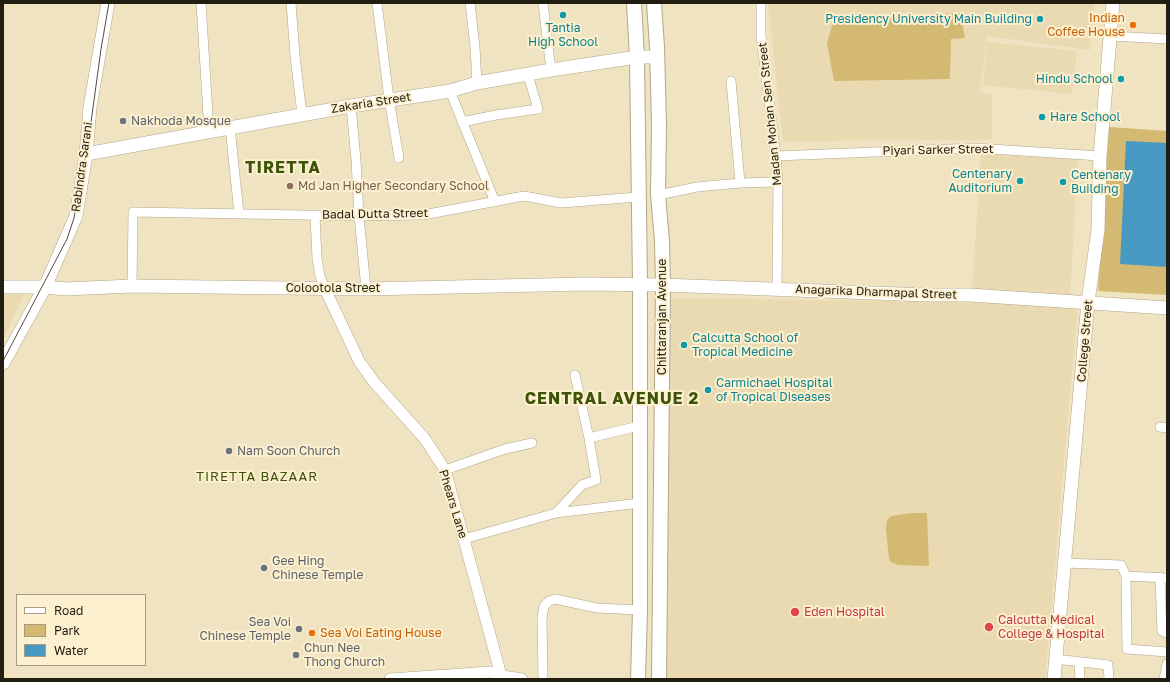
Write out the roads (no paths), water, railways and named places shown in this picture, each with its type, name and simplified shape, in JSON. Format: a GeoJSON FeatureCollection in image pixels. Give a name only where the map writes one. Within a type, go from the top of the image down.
{"type":"FeatureCollection","features":[{"type":"Feature","properties":{"kind":"main road","name":"Rabindra Sarani"},"geometry":{"type":"LineString","coordinates":[[3,363],[45,287],[76,216],[86,154],[90,107],[108,3]]}},
{"type":"Feature","properties":{"kind":"main road"},"geometry":{"type":"LineString","coordinates":[[634,3],[637,57],[640,284],[640,610],[638,679]]}},
{"type":"Feature","properties":{"kind":"main road","name":"Chittaranjan Avenue"},"geometry":{"type":"LineString","coordinates":[[654,3],[659,126],[658,195],[662,242],[663,285],[659,679]]}},
{"type":"Feature","properties":{"kind":"main road","name":"College Street"},"geometry":{"type":"LineString","coordinates":[[1054,679],[1088,302],[1098,230],[1100,156],[1113,3]]}},
{"type":"Feature","properties":{"kind":"main road","name":"Zakaria Street"},"geometry":{"type":"LineString","coordinates":[[86,154],[302,114],[450,90],[476,83],[551,70],[637,57],[657,57]]}},
{"type":"Feature","properties":{"kind":"main road","name":"Colootola Street"},"geometry":{"type":"LineString","coordinates":[[3,287],[45,287],[65,289],[132,286],[366,289],[584,284],[663,285]]}},
{"type":"Feature","properties":{"kind":"main road","name":"Anagarika Dharmapal Street"},"geometry":{"type":"LineString","coordinates":[[663,285],[927,295],[970,295],[1167,308]]}},
{"type":"Feature","properties":{"kind":"street"},"geometry":{"type":"LineString","coordinates":[[201,3],[210,131]]}},
{"type":"Feature","properties":{"kind":"street"},"geometry":{"type":"LineString","coordinates":[[291,3],[295,56],[302,114]]}},
{"type":"Feature","properties":{"kind":"street"},"geometry":{"type":"LineString","coordinates":[[377,3],[388,99],[399,158]]}},
{"type":"Feature","properties":{"kind":"street"},"geometry":{"type":"LineString","coordinates":[[470,3],[476,83]]}},
{"type":"Feature","properties":{"kind":"street"},"geometry":{"type":"LineString","coordinates":[[543,3],[551,70]]}},
{"type":"Feature","properties":{"kind":"street","name":"Madan Mohan Sen Street"},"geometry":{"type":"LineString","coordinates":[[761,3],[762,36],[778,182],[777,289]]}},
{"type":"Feature","properties":{"kind":"street"},"geometry":{"type":"LineString","coordinates":[[1111,36],[1167,38]]}},
{"type":"Feature","properties":{"kind":"street"},"geometry":{"type":"LineString","coordinates":[[462,122],[538,109],[528,75]]}},
{"type":"Feature","properties":{"kind":"street"},"geometry":{"type":"LineString","coordinates":[[731,81],[740,183]]}},
{"type":"Feature","properties":{"kind":"street"},"geometry":{"type":"LineString","coordinates":[[450,90],[495,202]]}},
{"type":"Feature","properties":{"kind":"street"},"geometry":{"type":"LineString","coordinates":[[350,106],[356,160],[359,216],[366,289]]}},
{"type":"Feature","properties":{"kind":"street"},"geometry":{"type":"LineString","coordinates":[[230,127],[239,214]]}},
{"type":"Feature","properties":{"kind":"street","name":"Piyari Sarker Street"},"geometry":{"type":"LineString","coordinates":[[776,156],[975,148],[1100,156]]}},
{"type":"Feature","properties":{"kind":"street"},"geometry":{"type":"LineString","coordinates":[[658,195],[697,187],[740,183],[778,182]]}},
{"type":"Feature","properties":{"kind":"street","name":"Badal Dutta Street"},"geometry":{"type":"LineString","coordinates":[[132,286],[133,212],[359,216],[422,215],[524,196],[561,203],[638,197]]}},
{"type":"Feature","properties":{"kind":"street"},"geometry":{"type":"LineString","coordinates":[[315,215],[317,259],[320,276],[325,289]]}},
{"type":"Feature","properties":{"kind":"street","name":"Phears Lane"},"geometry":{"type":"LineString","coordinates":[[325,289],[359,362],[374,382],[425,439],[445,470],[502,678]]}},
{"type":"Feature","properties":{"kind":"street"},"geometry":{"type":"LineString","coordinates":[[556,513],[582,485],[596,480],[590,438],[575,376]]}},
{"type":"Feature","properties":{"kind":"street"},"geometry":{"type":"LineString","coordinates":[[590,438],[639,426]]}},
{"type":"Feature","properties":{"kind":"street"},"geometry":{"type":"LineString","coordinates":[[445,470],[505,449],[532,443]]}},
{"type":"Feature","properties":{"kind":"street"},"geometry":{"type":"LineString","coordinates":[[464,540],[556,513],[640,502]]}},
{"type":"Feature","properties":{"kind":"street"},"geometry":{"type":"LineString","coordinates":[[1064,563],[1121,565],[1126,576],[1127,649],[1167,652]]}},
{"type":"Feature","properties":{"kind":"street"},"geometry":{"type":"LineString","coordinates":[[1126,576],[1164,577],[1164,629]]}},
{"type":"Feature","properties":{"kind":"street"},"geometry":{"type":"LineString","coordinates":[[543,679],[542,619],[544,606],[549,601],[555,599],[597,608],[640,610]]}},
{"type":"Feature","properties":{"kind":"street"},"geometry":{"type":"LineString","coordinates":[[1056,659],[1108,665],[1109,679]]}},
{"type":"Feature","properties":{"kind":"street"},"geometry":{"type":"LineString","coordinates":[[1079,662],[1080,679]]}},
{"type":"Feature","properties":{"kind":"street"},"geometry":{"type":"LineString","coordinates":[[1164,679],[1167,664]]}},
{"type":"Feature","properties":{"kind":"street"},"geometry":{"type":"LineString","coordinates":[[390,679],[491,672],[502,678],[522,679]]}},
{"type":"Feature","properties":{"kind":"water"},"geometry":{"type":"Polygon","coordinates":[[[1126,141],[1167,143],[1167,267],[1120,264],[1126,141]]]}},
{"type":"Feature","properties":{"kind":"tram line"},"geometry":{"type":"LineString","coordinates":[[3,361],[67,239],[74,218],[89,137],[109,3]]}},
{"type":"Feature","properties":{"kind":"place","name":"Tantia High School"},"geometry":{"type":"Point","coordinates":[563,15]}},
{"type":"Feature","properties":{"kind":"place","name":"Presidency University Main Building"},"geometry":{"type":"Point","coordinates":[1040,19]}},
{"type":"Feature","properties":{"kind":"place","name":"Indian Coffee House"},"geometry":{"type":"Point","coordinates":[1133,25]}},
{"type":"Feature","properties":{"kind":"place","name":"Hindu School"},"geometry":{"type":"Point","coordinates":[1121,79]}},
{"type":"Feature","properties":{"kind":"place","name":"Hare School"},"geometry":{"type":"Point","coordinates":[1042,117]}},
{"type":"Feature","properties":{"kind":"place","name":"Nakhoda Mosque"},"geometry":{"type":"Point","coordinates":[123,121]}},
{"type":"Feature","properties":{"kind":"place","name":"Centenary Auditorium"},"geometry":{"type":"Point","coordinates":[1020,181]}},
{"type":"Feature","properties":{"kind":"place","name":"Centenary Building"},"geometry":{"type":"Point","coordinates":[1063,182]}},
{"type":"Feature","properties":{"kind":"place","name":"Md Jan Higher Secondary School"},"geometry":{"type":"Point","coordinates":[290,186]}},
{"type":"Feature","properties":{"kind":"place","name":"Calcutta School of Tropical Medicine"},"geometry":{"type":"Point","coordinates":[684,345]}},
{"type":"Feature","properties":{"kind":"place","name":"Carmichael Hospital of Tropical Diseases"},"geometry":{"type":"Point","coordinates":[708,390]}},
{"type":"Feature","properties":{"kind":"place","name":"Nam Soon Church"},"geometry":{"type":"Point","coordinates":[229,451]}},
{"type":"Feature","properties":{"kind":"place","name":"Gee Hing Chinese Temple"},"geometry":{"type":"Point","coordinates":[264,568]}},
{"type":"Feature","properties":{"kind":"place","name":"Eden Hospital"},"geometry":{"type":"Point","coordinates":[795,612]}},
{"type":"Feature","properties":{"kind":"place","name":"Calcutta Medical College & Hospital"},"geometry":{"type":"Point","coordinates":[989,627]}},
{"type":"Feature","properties":{"kind":"place","name":"Sea Voi Chinese Temple"},"geometry":{"type":"Point","coordinates":[299,629]}},
{"type":"Feature","properties":{"kind":"place","name":"Sea Voi Eating House"},"geometry":{"type":"Point","coordinates":[312,633]}},
{"type":"Feature","properties":{"kind":"place","name":"Chun Nee Thong Church"},"geometry":{"type":"Point","coordinates":[296,655]}},
{"type":"Feature","properties":{"kind":"district","name":"TIRETTA"},"geometry":{"type":"Point","coordinates":[283,168]}},
{"type":"Feature","properties":{"kind":"district","name":"CENTRAL AVENUE 2"},"geometry":{"type":"Point","coordinates":[612,399]}},
{"type":"Feature","properties":{"kind":"district","name":"TIRETTA BAZAAR"},"geometry":{"type":"Point","coordinates":[257,477]}}]}
